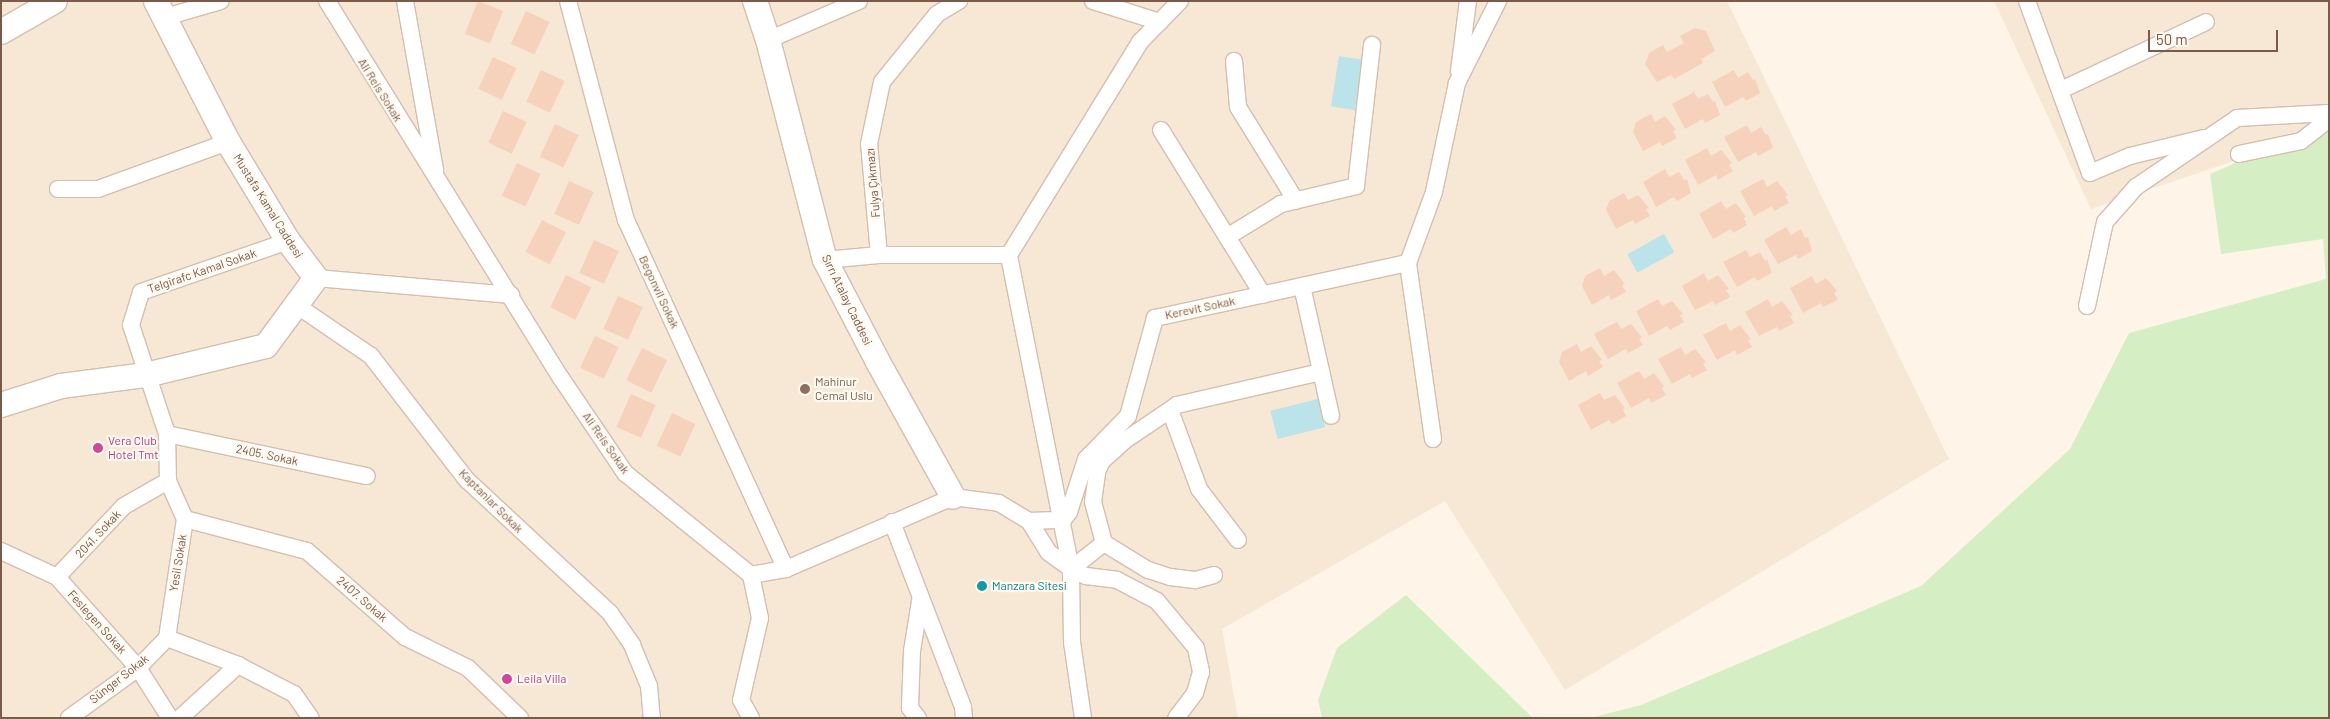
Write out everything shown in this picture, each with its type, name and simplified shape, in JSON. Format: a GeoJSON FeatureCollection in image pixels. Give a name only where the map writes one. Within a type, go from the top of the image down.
{"type":"FeatureCollection","features":[{"type":"Feature","properties":{"kind":"street"},"geometry":{"type":"LineString","coordinates":[[1,32],[55,1]]}},
{"type":"Feature","properties":{"kind":"street"},"geometry":{"type":"LineString","coordinates":[[159,10],[221,1]]}},
{"type":"Feature","properties":{"kind":"street","name":"Ali Reis Sokak"},"geometry":{"type":"LineString","coordinates":[[327,1],[561,378],[625,473],[751,575]]}},
{"type":"Feature","properties":{"kind":"street","name":"Ali Reis Sokak"},"geometry":{"type":"LineString","coordinates":[[405,1],[436,177]]}},
{"type":"Feature","properties":{"kind":"street","name":"Begonvil Sokak"},"geometry":{"type":"LineString","coordinates":[[568,1],[626,220],[786,569]]}},
{"type":"Feature","properties":{"kind":"street","name":"Sırrı Atalay Caddesi"},"geometry":{"type":"LineString","coordinates":[[755,1],[768,40],[826,260],[878,362],[953,497]]}},
{"type":"Feature","properties":{"kind":"street"},"geometry":{"type":"LineString","coordinates":[[768,40],[859,1]]}},
{"type":"Feature","properties":{"kind":"street","name":"Fulya Çıkmazı"},"geometry":{"type":"LineString","coordinates":[[879,255],[869,144],[882,82],[937,14],[959,1]]}},
{"type":"Feature","properties":{"kind":"street"},"geometry":{"type":"LineString","coordinates":[[1094,1],[1160,22]]}},
{"type":"Feature","properties":{"kind":"street"},"geometry":{"type":"LineString","coordinates":[[1083,718],[1072,642],[1071,569],[1063,520],[1009,255],[1140,42],[1180,1]]}},
{"type":"Feature","properties":{"kind":"street"},"geometry":{"type":"LineString","coordinates":[[1433,439],[1408,263],[1434,192],[1457,83],[1468,1]]}},
{"type":"Feature","properties":{"kind":"street"},"geometry":{"type":"LineString","coordinates":[[1457,83],[1498,1]]}},
{"type":"Feature","properties":{"kind":"street"},"geometry":{"type":"LineString","coordinates":[[2027,1],[2090,173],[2130,156],[2212,136]]}},
{"type":"Feature","properties":{"kind":"street","name":"Mustafa Kamal Caddesi"},"geometry":{"type":"LineString","coordinates":[[159,10],[228,142],[288,242],[316,278]]}},
{"type":"Feature","properties":{"kind":"street"},"geometry":{"type":"LineString","coordinates":[[2061,90],[2206,22]]}},
{"type":"Feature","properties":{"kind":"street"},"geometry":{"type":"LineString","coordinates":[[1227,237],[1281,204],[1356,186],[1372,45]]}},
{"type":"Feature","properties":{"kind":"street"},"geometry":{"type":"LineString","coordinates":[[1234,61],[1238,107],[1296,200]]}},
{"type":"Feature","properties":{"kind":"street"},"geometry":{"type":"LineString","coordinates":[[2087,306],[2105,222],[2136,187],[2237,118],[2329,113]]}},
{"type":"Feature","properties":{"kind":"street"},"geometry":{"type":"LineString","coordinates":[[2239,154],[2301,142],[2329,119]]}},
{"type":"Feature","properties":{"kind":"street"},"geometry":{"type":"LineString","coordinates":[[1161,130],[1263,295]]}},
{"type":"Feature","properties":{"kind":"street"},"geometry":{"type":"LineString","coordinates":[[58,189],[98,189],[228,142]]}},
{"type":"Feature","properties":{"kind":"street","name":"Telgirafc Kamal Sokak"},"geometry":{"type":"LineString","coordinates":[[146,375],[131,325],[141,292],[288,242]]}},
{"type":"Feature","properties":{"kind":"street"},"geometry":{"type":"LineString","coordinates":[[826,260],[879,255],[1009,255]]}},
{"type":"Feature","properties":{"kind":"street","name":"Kerevit Sokak"},"geometry":{"type":"LineString","coordinates":[[1063,520],[1069,512],[1086,459],[1128,416],[1155,318],[1408,263]]}},
{"type":"Feature","properties":{"kind":"street"},"geometry":{"type":"LineString","coordinates":[[1,405],[61,386],[146,375],[266,346],[316,278],[511,295]]}},
{"type":"Feature","properties":{"kind":"street"},"geometry":{"type":"LineString","coordinates":[[1302,286],[1331,416]]}},
{"type":"Feature","properties":{"kind":"street","name":"Kaptaniar Sokak"},"geometry":{"type":"LineString","coordinates":[[296,305],[371,356],[467,480],[610,613],[632,645],[649,686],[652,718]]}},
{"type":"Feature","properties":{"kind":"street"},"geometry":{"type":"LineString","coordinates":[[1214,576],[1195,580],[1170,577],[1148,570],[1104,543],[1093,502],[1097,472],[1102,460],[1124,441],[1170,410],[1321,372]]}},
{"type":"Feature","properties":{"kind":"street","name":"Yesil Sokak"},"geometry":{"type":"LineString","coordinates":[[146,375],[167,434],[168,481],[185,519],[167,638]]}},
{"type":"Feature","properties":{"kind":"street"},"geometry":{"type":"LineString","coordinates":[[1170,410],[1199,489],[1238,540]]}},
{"type":"Feature","properties":{"kind":"street","name":"2405. Sokak"},"geometry":{"type":"LineString","coordinates":[[167,434],[367,476]]}},
{"type":"Feature","properties":{"kind":"street","name":"2041. Sokak"},"geometry":{"type":"LineString","coordinates":[[57,578],[124,506],[168,481]]}},
{"type":"Feature","properties":{"kind":"street"},"geometry":{"type":"LineString","coordinates":[[750,718],[742,700],[760,618],[751,575],[786,569],[953,497],[999,503],[1028,521],[1048,552],[1071,569],[1086,576],[1117,580],[1157,601],[1196,648],[1201,672],[1195,693],[1176,718]]}},
{"type":"Feature","properties":{"kind":"street","name":"2407. Sokak"},"geometry":{"type":"LineString","coordinates":[[185,519],[307,551],[406,637],[468,668],[520,718]]}},
{"type":"Feature","properties":{"kind":"street"},"geometry":{"type":"LineString","coordinates":[[1028,521],[1063,520]]}},
{"type":"Feature","properties":{"kind":"street"},"geometry":{"type":"LineString","coordinates":[[892,522],[963,707],[964,718]]}},
{"type":"Feature","properties":{"kind":"street"},"geometry":{"type":"LineString","coordinates":[[1071,569],[1104,543]]}},
{"type":"Feature","properties":{"kind":"street","name":"Feslegen Sokak"},"geometry":{"type":"LineString","coordinates":[[1,551],[57,578],[138,668],[170,718]]}},
{"type":"Feature","properties":{"kind":"street"},"geometry":{"type":"LineString","coordinates":[[918,718],[910,708],[912,651],[921,598]]}},
{"type":"Feature","properties":{"kind":"street"},"geometry":{"type":"LineString","coordinates":[[167,638],[238,665],[294,694],[311,718]]}},
{"type":"Feature","properties":{"kind":"street","name":"Sünger Sokak"},"geometry":{"type":"LineString","coordinates":[[69,718],[138,668],[167,638]]}},
{"type":"Feature","properties":{"kind":"street"},"geometry":{"type":"LineString","coordinates":[[180,718],[238,665]]}},
{"type":"Feature","properties":{"kind":"shaded area"},"geometry":{"type":"Polygon","coordinates":[[[1,1],[1727,1],[1949,459],[1565,690],[1445,501],[1222,629],[1238,718],[1,718],[1,1]]]}},
{"type":"Feature","properties":{"kind":"shaded area"},"geometry":{"type":"Polygon","coordinates":[[[1994,1],[2329,1],[2329,129],[2091,209],[1994,1]]]}},
{"type":"Feature","properties":{"kind":"green space"},"geometry":{"type":"Polygon","coordinates":[[[2329,127],[2329,718],[1590,718],[1641,705],[1921,586],[2070,449],[2129,333],[2326,279],[2323,239],[2221,254],[2210,174],[2279,144],[2329,127]]]}},
{"type":"Feature","properties":{"kind":"green space"},"geometry":{"type":"Polygon","coordinates":[[[1406,595],[1533,718],[1322,718],[1318,700],[1337,648],[1406,595]]]}},
{"type":"Feature","properties":{"kind":"water"},"geometry":{"type":"Polygon","coordinates":[[[1339,56],[1363,60],[1355,110],[1331,106],[1339,56]]]}},
{"type":"Feature","properties":{"kind":"water"},"geometry":{"type":"Polygon","coordinates":[[[1664,234],[1674,252],[1637,273],[1627,254],[1664,234]]]}},
{"type":"Feature","properties":{"kind":"water"},"geometry":{"type":"Polygon","coordinates":[[[1318,399],[1325,427],[1277,439],[1270,411],[1318,399]]]}},
{"type":"Feature","properties":{"kind":"building"},"geometry":{"type":"Polygon","coordinates":[[[478,1],[503,11],[490,44],[465,33],[478,1]]]}},
{"type":"Feature","properties":{"kind":"building"},"geometry":{"type":"Polygon","coordinates":[[[526,11],[550,22],[534,55],[511,44],[526,11]]]}},
{"type":"Feature","properties":{"kind":"building"},"geometry":{"type":"Polygon","coordinates":[[[1695,28],[1706,31],[1715,51],[1701,59],[1703,63],[1674,79],[1671,75],[1657,82],[1645,64],[1649,53],[1663,45],[1667,52],[1684,43],[1680,36],[1695,28]]]}},
{"type":"Feature","properties":{"kind":"building"},"geometry":{"type":"Polygon","coordinates":[[[493,57],[517,68],[502,100],[478,89],[493,57]]]}},
{"type":"Feature","properties":{"kind":"building"},"geometry":{"type":"Polygon","coordinates":[[[541,70],[565,81],[550,113],[526,102],[541,70]]]}},
{"type":"Feature","properties":{"kind":"building"},"geometry":{"type":"Polygon","coordinates":[[[1734,70],[1738,78],[1748,72],[1753,80],[1755,79],[1760,93],[1746,101],[1743,97],[1725,107],[1712,82],[1734,70]]]}},
{"type":"Feature","properties":{"kind":"building"},"geometry":{"type":"Polygon","coordinates":[[[1694,92],[1698,99],[1708,94],[1713,102],[1715,101],[1720,115],[1705,123],[1703,119],[1685,129],[1672,104],[1694,92]]]}},
{"type":"Feature","properties":{"kind":"building"},"geometry":{"type":"Polygon","coordinates":[[[503,111],[527,122],[512,154],[488,143],[503,111]]]}},
{"type":"Feature","properties":{"kind":"building"},"geometry":{"type":"Polygon","coordinates":[[[1651,114],[1655,122],[1665,116],[1676,130],[1673,131],[1677,138],[1662,146],[1660,142],[1643,151],[1633,132],[1636,122],[1651,114]]]}},
{"type":"Feature","properties":{"kind":"building"},"geometry":{"type":"Polygon","coordinates":[[[555,124],[579,135],[563,168],[540,157],[555,124]]]}},
{"type":"Feature","properties":{"kind":"building"},"geometry":{"type":"Polygon","coordinates":[[[1747,125],[1751,133],[1761,127],[1766,135],[1768,134],[1773,148],[1758,156],[1756,152],[1738,162],[1724,137],[1747,125]]]}},
{"type":"Feature","properties":{"kind":"building"},"geometry":{"type":"Polygon","coordinates":[[[1707,148],[1711,156],[1721,150],[1732,163],[1729,165],[1733,171],[1718,180],[1716,175],[1698,185],[1685,160],[1707,148]]]}},
{"type":"Feature","properties":{"kind":"building"},"geometry":{"type":"Polygon","coordinates":[[[517,163],[541,174],[525,207],[502,196],[517,163]]]}},
{"type":"Feature","properties":{"kind":"building"},"geometry":{"type":"Polygon","coordinates":[[[1665,169],[1669,177],[1679,172],[1684,180],[1687,179],[1691,193],[1677,201],[1674,197],[1656,207],[1643,182],[1665,169]]]}},
{"type":"Feature","properties":{"kind":"building"},"geometry":{"type":"Polygon","coordinates":[[[1763,179],[1767,187],[1777,181],[1788,195],[1785,196],[1789,203],[1774,211],[1772,206],[1754,216],[1740,191],[1763,179]]]}},
{"type":"Feature","properties":{"kind":"building"},"geometry":{"type":"Polygon","coordinates":[[[569,181],[594,192],[579,225],[554,214],[569,181]]]}},
{"type":"Feature","properties":{"kind":"building"},"geometry":{"type":"Polygon","coordinates":[[[1624,193],[1628,200],[1638,195],[1649,208],[1646,209],[1650,216],[1635,224],[1633,220],[1616,229],[1606,210],[1609,201],[1624,193]]]}},
{"type":"Feature","properties":{"kind":"building"},"geometry":{"type":"Polygon","coordinates":[[[1721,201],[1726,209],[1736,203],[1746,217],[1744,218],[1747,225],[1733,233],[1731,229],[1713,239],[1699,214],[1721,201]]]}},
{"type":"Feature","properties":{"kind":"building"},"geometry":{"type":"Polygon","coordinates":[[[542,220],[566,232],[550,264],[526,252],[542,220]]]}},
{"type":"Feature","properties":{"kind":"building"},"geometry":{"type":"Polygon","coordinates":[[[1786,227],[1791,235],[1801,229],[1805,238],[1808,237],[1812,251],[1798,259],[1796,255],[1778,264],[1764,240],[1786,227]]]}},
{"type":"Feature","properties":{"kind":"building"},"geometry":{"type":"Polygon","coordinates":[[[594,240],[619,251],[604,284],[579,273],[594,240]]]}},
{"type":"Feature","properties":{"kind":"building"},"geometry":{"type":"Polygon","coordinates":[[[1746,250],[1750,257],[1760,252],[1765,261],[1767,259],[1772,273],[1757,281],[1755,277],[1737,287],[1723,262],[1746,250]]]}},
{"type":"Feature","properties":{"kind":"building"},"geometry":{"type":"Polygon","coordinates":[[[1600,268],[1604,276],[1614,270],[1625,284],[1622,285],[1626,292],[1611,300],[1609,295],[1592,305],[1582,286],[1585,276],[1600,268]]]}},
{"type":"Feature","properties":{"kind":"building"},"geometry":{"type":"Polygon","coordinates":[[[1704,273],[1708,281],[1718,275],[1729,289],[1726,290],[1730,297],[1715,305],[1713,301],[1695,310],[1682,286],[1704,273]]]}},
{"type":"Feature","properties":{"kind":"building"},"geometry":{"type":"Polygon","coordinates":[[[566,275],[591,287],[575,320],[550,307],[566,275]]]}},
{"type":"Feature","properties":{"kind":"building"},"geometry":{"type":"Polygon","coordinates":[[[1812,276],[1816,284],[1826,278],[1837,291],[1834,293],[1838,300],[1823,307],[1821,303],[1803,313],[1790,288],[1812,276]]]}},
{"type":"Feature","properties":{"kind":"building"},"geometry":{"type":"Polygon","coordinates":[[[618,296],[643,307],[628,340],[603,329],[618,296]]]}},
{"type":"Feature","properties":{"kind":"building"},"geometry":{"type":"Polygon","coordinates":[[[1658,299],[1662,306],[1672,301],[1683,314],[1680,315],[1684,322],[1670,330],[1667,326],[1649,336],[1636,311],[1658,299]]]}},
{"type":"Feature","properties":{"kind":"building"},"geometry":{"type":"Polygon","coordinates":[[[1768,299],[1772,307],[1782,301],[1793,315],[1790,316],[1794,323],[1779,331],[1777,327],[1759,336],[1745,312],[1768,299]]]}},
{"type":"Feature","properties":{"kind":"building"},"geometry":{"type":"Polygon","coordinates":[[[1617,322],[1621,329],[1631,324],[1642,337],[1639,339],[1643,345],[1628,353],[1626,349],[1608,359],[1594,334],[1617,322]]]}},
{"type":"Feature","properties":{"kind":"building"},"geometry":{"type":"Polygon","coordinates":[[[1726,323],[1730,331],[1740,325],[1751,339],[1748,340],[1752,347],[1737,355],[1735,350],[1717,360],[1703,335],[1726,323]]]}},
{"type":"Feature","properties":{"kind":"building"},"geometry":{"type":"Polygon","coordinates":[[[595,336],[619,347],[604,379],[580,368],[595,336]]]}},
{"type":"Feature","properties":{"kind":"building"},"geometry":{"type":"Polygon","coordinates":[[[1577,344],[1581,352],[1591,346],[1602,360],[1599,361],[1603,367],[1588,376],[1586,371],[1569,381],[1559,362],[1562,352],[1577,344]]]}},
{"type":"Feature","properties":{"kind":"building"},"geometry":{"type":"Polygon","coordinates":[[[1681,347],[1685,355],[1695,349],[1706,362],[1703,364],[1707,370],[1692,378],[1690,374],[1672,384],[1658,359],[1681,347]]]}},
{"type":"Feature","properties":{"kind":"building"},"geometry":{"type":"Polygon","coordinates":[[[642,348],[667,360],[651,393],[626,380],[642,348]]]}},
{"type":"Feature","properties":{"kind":"building"},"geometry":{"type":"Polygon","coordinates":[[[1639,371],[1644,379],[1654,373],[1664,386],[1662,388],[1666,395],[1651,403],[1649,398],[1631,408],[1617,383],[1639,371]]]}},
{"type":"Feature","properties":{"kind":"building"},"geometry":{"type":"Polygon","coordinates":[[[1600,393],[1604,400],[1615,395],[1625,408],[1623,410],[1626,416],[1612,424],[1609,420],[1591,430],[1578,405],[1600,393]]]}},
{"type":"Feature","properties":{"kind":"building"},"geometry":{"type":"Polygon","coordinates":[[[631,394],[656,405],[641,438],[616,427],[631,394]]]}},
{"type":"Feature","properties":{"kind":"building"},"geometry":{"type":"Polygon","coordinates":[[[672,413],[696,424],[680,457],[657,446],[672,413]]]}},
{"type":"Feature","properties":{"kind":"place","name":"Mahinur Cemal Uslu"},"geometry":{"type":"Point","coordinates":[805,389]}},
{"type":"Feature","properties":{"kind":"place","name":"Vera Club Hotel Tmt"},"geometry":{"type":"Point","coordinates":[98,448]}},
{"type":"Feature","properties":{"kind":"place","name":"Manzara Sitesi"},"geometry":{"type":"Point","coordinates":[982,586]}},
{"type":"Feature","properties":{"kind":"place","name":"Leila Villa"},"geometry":{"type":"Point","coordinates":[507,679]}}]}
